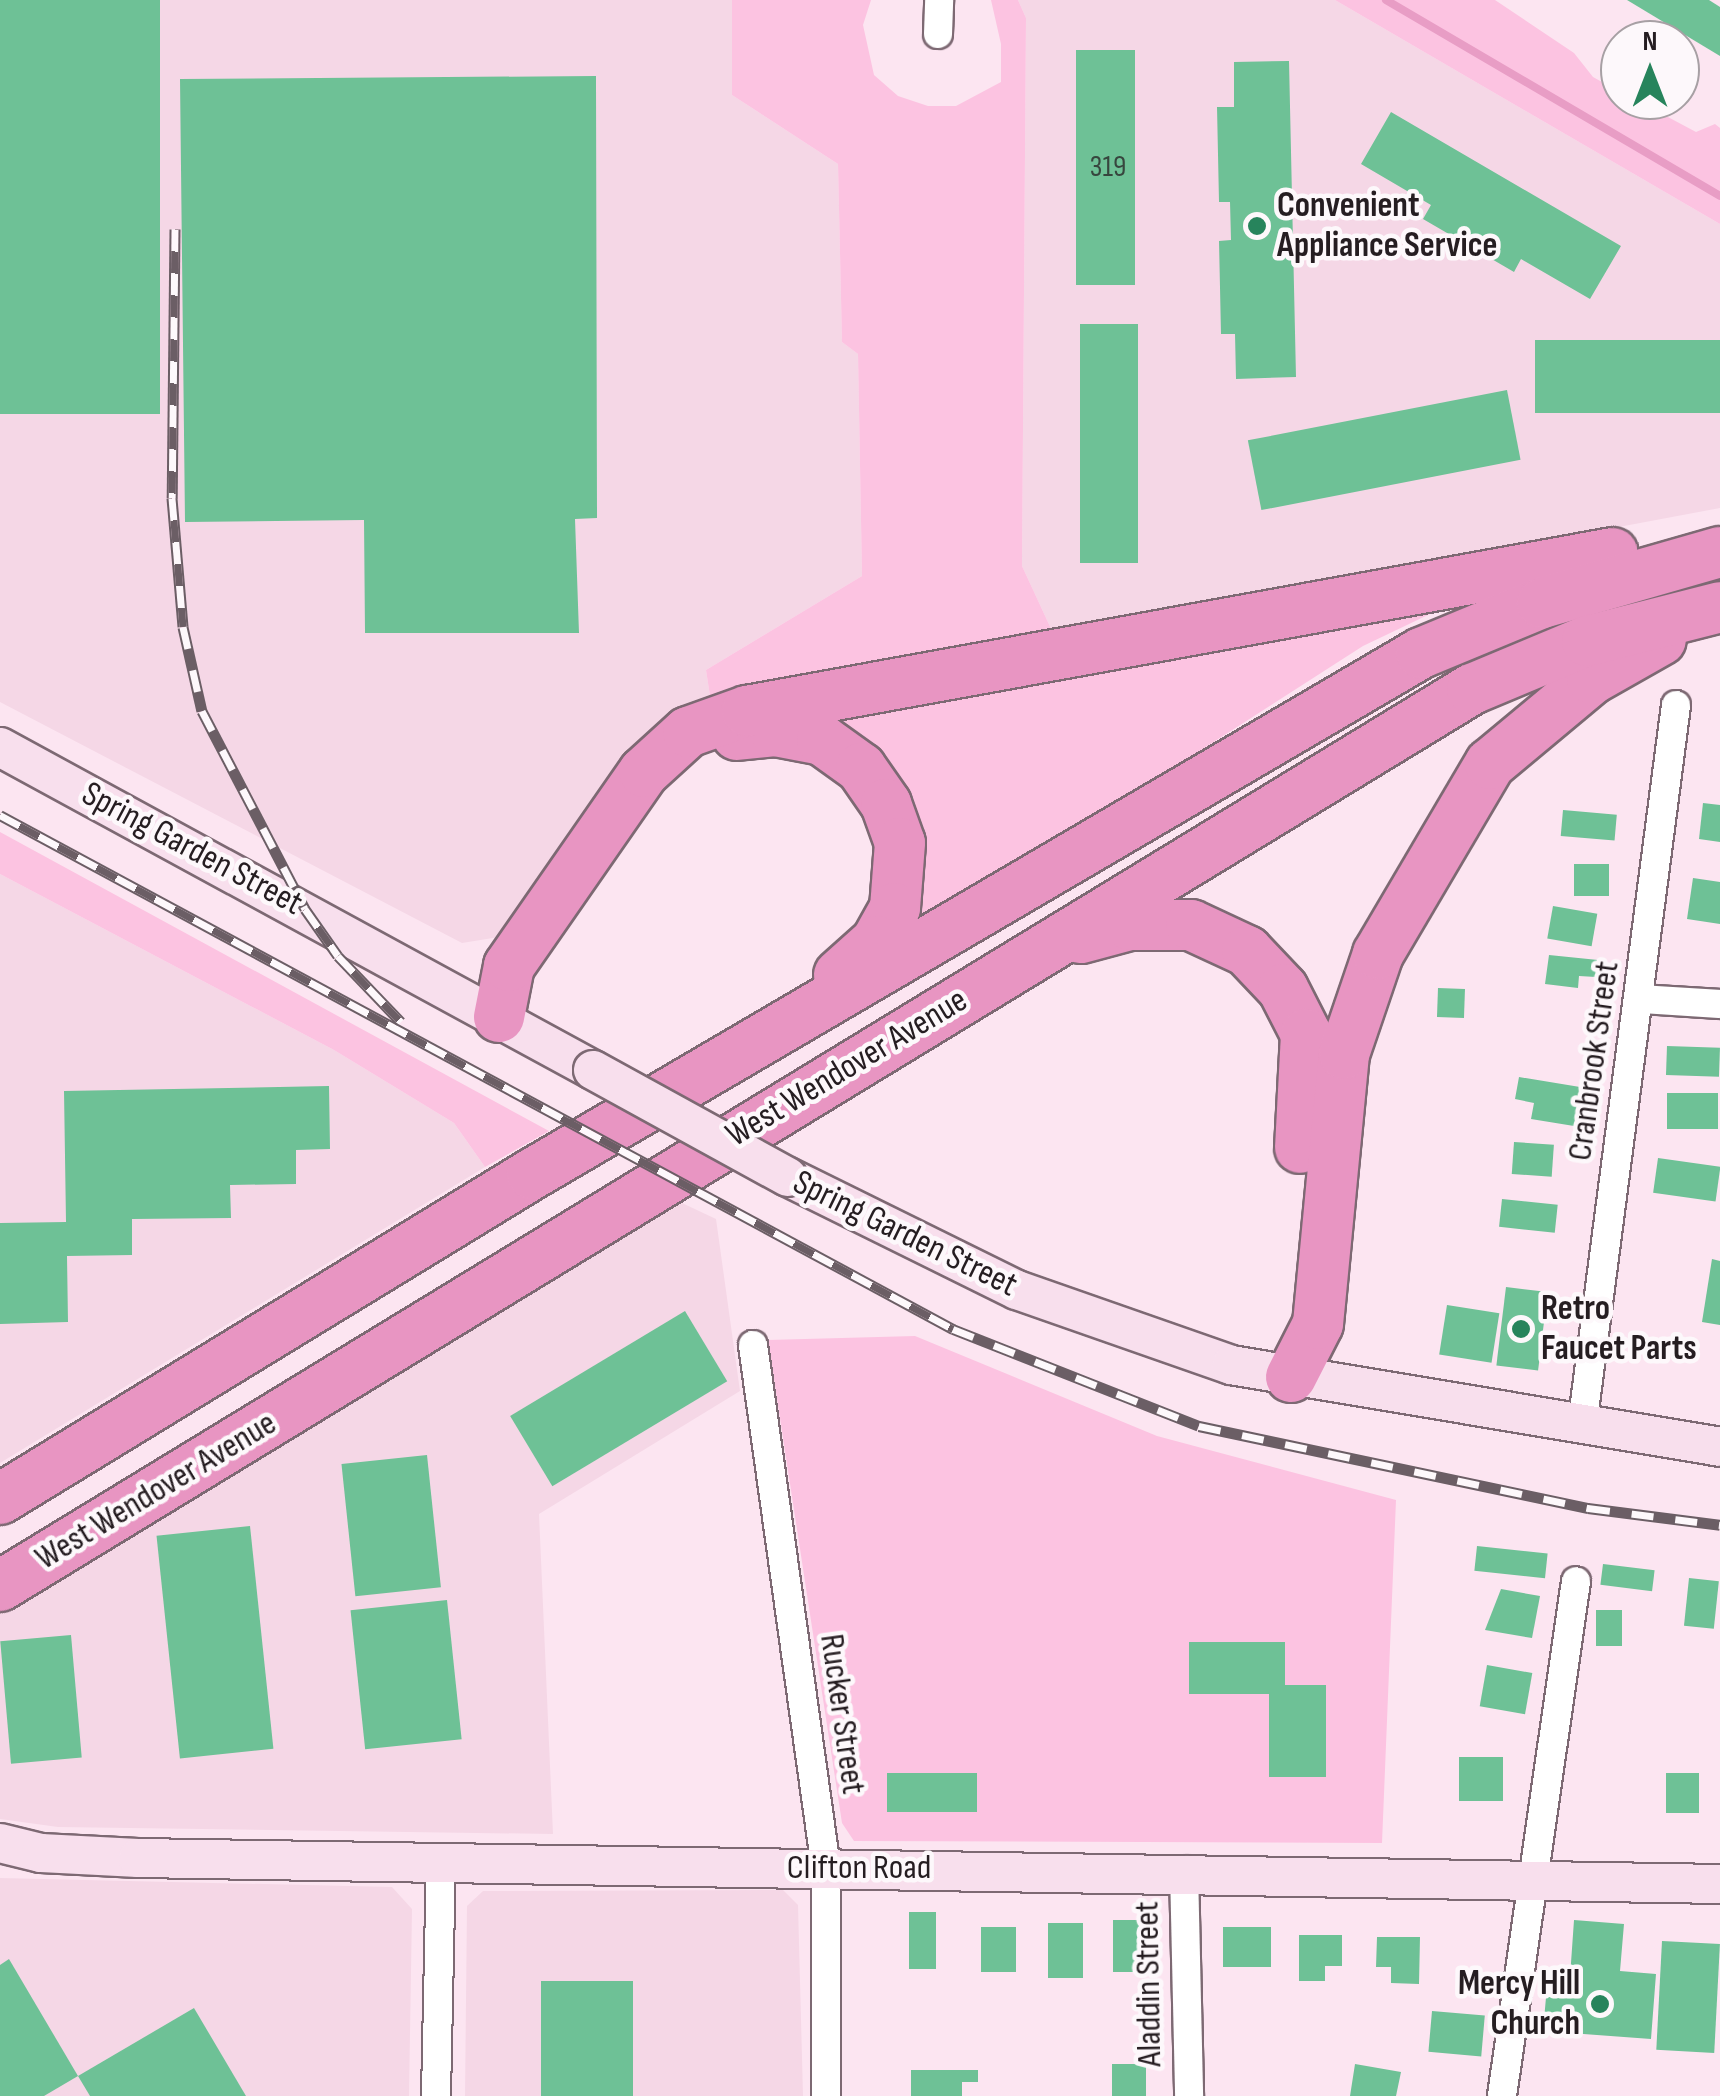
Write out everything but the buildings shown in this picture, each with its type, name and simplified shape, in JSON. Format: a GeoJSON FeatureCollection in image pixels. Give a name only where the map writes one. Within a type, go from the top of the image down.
{"type":"FeatureCollection","features":[{"type":"Feature","properties":{"kind":"highway"},"geometry":{"type":"LineString","coordinates":[[499,1017],[509,966],[644,772],[688,732],[747,711],[1720,533]]}},
{"type":"Feature","properties":{"kind":"highway","name":"West Wendover Avenue"},"geometry":{"type":"LineString","coordinates":[[0,1498],[532,1174],[1421,653],[1542,603],[1720,552]]}},
{"type":"Feature","properties":{"kind":"highway"},"geometry":{"type":"LineString","coordinates":[[1291,1377],[1318,1324],[1335,1114],[1358,1002],[1444,833],[1490,764],[1543,716],[1592,679],[1720,607]]}},
{"type":"Feature","properties":{"kind":"highway","name":"West Wendover Avenue"},"geometry":{"type":"LineString","coordinates":[[0,1586],[1472,689],[1587,641],[1720,607]]}},
{"type":"Feature","properties":{"kind":"highway"},"geometry":{"type":"LineString","coordinates":[[499,1017],[535,980],[662,790],[702,750],[753,731],[822,740],[861,768],[886,804],[900,843],[902,883],[886,926],[866,953],[532,1174]]}},
{"type":"Feature","properties":{"kind":"highway"},"geometry":{"type":"LineString","coordinates":[[1047,946],[1130,926],[1191,925],[1247,951],[1283,989],[1306,1034],[1284,1333],[1291,1377]]}},
{"type":"Feature","properties":{"kind":"main road","name":"Spring Garden Street"},"geometry":{"type":"LineString","coordinates":[[0,746],[788,1177],[962,1266],[1084,1318],[1291,1377],[1720,1447]]}},
{"type":"Feature","properties":{"kind":"main road","name":"Clifton Road"},"geometry":{"type":"LineString","coordinates":[[0,1843],[80,1856],[1184,1870],[1720,1884]]}},
{"type":"Feature","properties":{"kind":"street"},"geometry":{"type":"LineString","coordinates":[[938,34],[939,0]]}},
{"type":"Feature","properties":{"kind":"street","name":"Cranbrook Street"},"geometry":{"type":"LineString","coordinates":[[1582,1426],[1641,998],[1676,705]]}},
{"type":"Feature","properties":{"kind":"street"},"geometry":{"type":"LineString","coordinates":[[1641,998],[1720,1004]]}},
{"type":"Feature","properties":{"kind":"street","name":"Rucker Street"},"geometry":{"type":"LineString","coordinates":[[753,1345],[826,1868],[826,2096]]}},
{"type":"Feature","properties":{"kind":"street"},"geometry":{"type":"LineString","coordinates":[[1502,2096],[1576,1582]]}},
{"type":"Feature","properties":{"kind":"street"},"geometry":{"type":"LineString","coordinates":[[436,2096],[441,1862]]}},
{"type":"Feature","properties":{"kind":"street","name":"Aladdin Street"},"geometry":{"type":"LineString","coordinates":[[1184,1870],[1188,2096]]}},
{"type":"Feature","properties":{"kind":"shaded area"},"geometry":{"type":"Polygon","coordinates":[[[0,0],[732,0],[732,95],[838,164],[842,342],[858,354],[862,576],[706,670],[710,696],[640,741],[514,927],[499,937],[462,943],[0,702],[0,0]]]}},
{"type":"Feature","properties":{"kind":"shaded area"},"geometry":{"type":"Polygon","coordinates":[[[732,0],[871,0],[863,25],[874,75],[898,96],[928,106],[956,106],[1001,82],[1001,44],[991,0],[1018,0],[1026,18],[1022,566],[1053,633],[710,696],[706,670],[862,576],[858,354],[842,342],[838,164],[732,95],[732,0]]]}},
{"type":"Feature","properties":{"kind":"shaded area"},"geometry":{"type":"Polygon","coordinates":[[[1018,0],[1335,0],[1720,224],[1720,508],[1053,633],[1022,566],[1026,18],[1018,0]]]}},
{"type":"Feature","properties":{"kind":"shaded area"},"geometry":{"type":"Polygon","coordinates":[[[1335,0],[1495,0],[1574,53],[1600,81],[1600,120],[1674,120],[1696,132],[1715,124],[1720,128],[1720,224],[1335,0]]]}},
{"type":"Feature","properties":{"kind":"shaded area"},"geometry":{"type":"Polygon","coordinates":[[[1453,603],[1363,646],[882,955],[917,858],[797,722],[1453,603]]]}},
{"type":"Feature","properties":{"kind":"shaded area"},"geometry":{"type":"Polygon","coordinates":[[[0,832],[549,1131],[485,1167],[454,1123],[334,1050],[0,874],[0,832]]]}},
{"type":"Feature","properties":{"kind":"shaded area"},"geometry":{"type":"Polygon","coordinates":[[[0,874],[334,1050],[454,1123],[485,1167],[0,1463],[0,874]]]}},
{"type":"Feature","properties":{"kind":"shaded area"},"geometry":{"type":"Polygon","coordinates":[[[682,1203],[716,1219],[740,1391],[539,1514],[553,1834],[58,1827],[0,1819],[0,1612],[682,1203]]]}},
{"type":"Feature","properties":{"kind":"shaded area"},"geometry":{"type":"Polygon","coordinates":[[[915,1336],[1157,1436],[1396,1500],[1382,1843],[854,1841],[842,1823],[768,1340],[915,1336]]]}},
{"type":"Feature","properties":{"kind":"shaded area"},"geometry":{"type":"Polygon","coordinates":[[[0,1878],[392,1887],[412,1909],[409,2096],[0,2096],[0,1878]]]}},
{"type":"Feature","properties":{"kind":"shaded area"},"geometry":{"type":"Polygon","coordinates":[[[783,1890],[798,1905],[803,2096],[465,2096],[467,1906],[483,1891],[783,1890]]]}},
{"type":"Feature","properties":{"kind":"waterway"},"geometry":{"type":"LineString","coordinates":[[1386,0],[1720,196]]}},
{"type":"Feature","properties":{"kind":"railway"},"geometry":{"type":"LineString","coordinates":[[175,229],[172,498],[183,627],[202,711],[305,909],[338,956],[401,1022]]}},
{"type":"Feature","properties":{"kind":"railway"},"geometry":{"type":"LineString","coordinates":[[0,815],[953,1329],[1199,1426],[1588,1508],[1720,1525]]}},
{"type":"Feature","properties":{"kind":"place","name":"Convenient Appliance Service"},"geometry":{"type":"Point","coordinates":[1257,226]}},
{"type":"Feature","properties":{"kind":"place","name":"Retro Faucet Parts"},"geometry":{"type":"Point","coordinates":[1521,1329]}},
{"type":"Feature","properties":{"kind":"place","name":"Mercy Hill Church"},"geometry":{"type":"Point","coordinates":[1600,2004]}}]}
